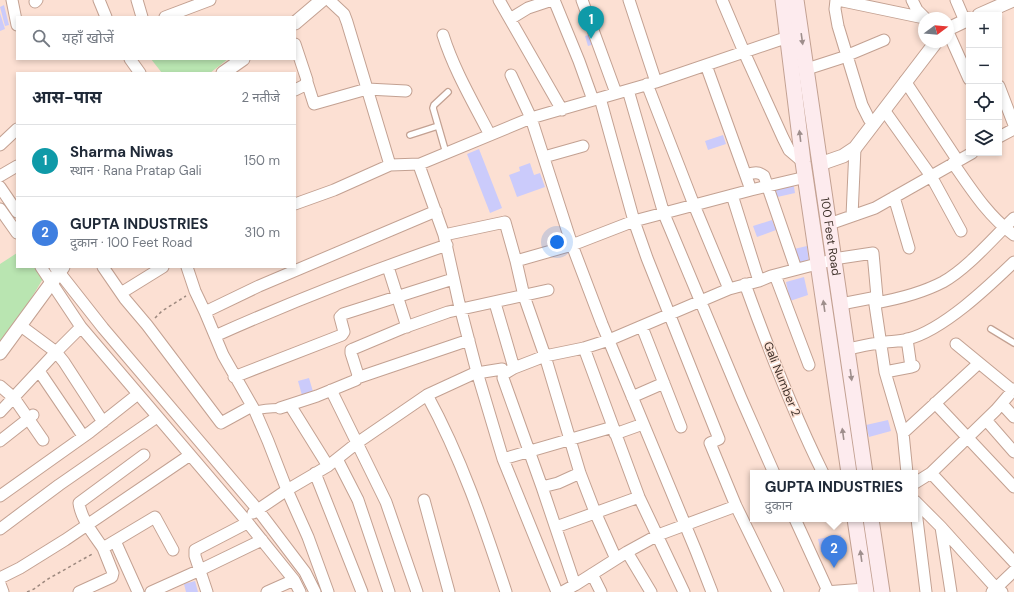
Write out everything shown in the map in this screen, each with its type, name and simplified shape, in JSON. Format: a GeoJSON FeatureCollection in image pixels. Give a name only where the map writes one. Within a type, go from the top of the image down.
{"type":"FeatureCollection","features":[{"type":"Feature","properties":{"kind":"main road","name":"100 Feet Road"},"geometry":{"type":"LineString","coordinates":[[783,0],[818,264],[849,470]]}},
{"type":"Feature","properties":{"kind":"main road","name":"100 Feet Road"},"geometry":{"type":"LineString","coordinates":[[796,0],[865,470]]}},
{"type":"Feature","properties":{"kind":"main road"},"geometry":{"type":"LineString","coordinates":[[855,522],[866,590]]}},
{"type":"Feature","properties":{"kind":"main road"},"geometry":{"type":"LineString","coordinates":[[872,522],[882,592]]}},
{"type":"Feature","properties":{"kind":"street"},"geometry":{"type":"LineString","coordinates":[[12,0],[16,20]]}},
{"type":"Feature","properties":{"kind":"street"},"geometry":{"type":"LineString","coordinates":[[137,0],[142,16]]}},
{"type":"Feature","properties":{"kind":"street"},"geometry":{"type":"LineString","coordinates":[[167,16],[210,0]]}},
{"type":"Feature","properties":{"kind":"street"},"geometry":{"type":"LineString","coordinates":[[296,22],[322,0]]}},
{"type":"Feature","properties":{"kind":"street"},"geometry":{"type":"LineString","coordinates":[[329,0],[344,14],[348,22],[390,165]]}},
{"type":"Feature","properties":{"kind":"street"},"geometry":{"type":"LineString","coordinates":[[499,0],[562,110]]}},
{"type":"Feature","properties":{"kind":"street"},"geometry":{"type":"LineString","coordinates":[[510,19],[528,8],[553,0],[596,99],[634,221],[718,439],[710,443],[736,506],[778,592]]}},
{"type":"Feature","properties":{"kind":"street"},"geometry":{"type":"LineString","coordinates":[[582,0],[616,93]]}},
{"type":"Feature","properties":{"kind":"street"},"geometry":{"type":"LineString","coordinates":[[629,0],[651,83],[694,205],[729,289]]}},
{"type":"Feature","properties":{"kind":"street"},"geometry":{"type":"LineString","coordinates":[[516,261],[572,244],[634,221],[768,186],[805,170],[789,150],[782,138],[722,0]]}},
{"type":"Feature","properties":{"kind":"street"},"geometry":{"type":"LineString","coordinates":[[874,123],[868,119],[865,113],[838,26],[835,9],[837,0],[918,17]]}},
{"type":"Feature","properties":{"kind":"street"},"geometry":{"type":"LineString","coordinates":[[912,0],[919,12]]}},
{"type":"Feature","properties":{"kind":"street"},"geometry":{"type":"LineString","coordinates":[[956,0],[966,18]]}},
{"type":"Feature","properties":{"kind":"street"},"geometry":{"type":"LineString","coordinates":[[986,12],[1013,0]]}},
{"type":"Feature","properties":{"kind":"street"},"geometry":{"type":"LineString","coordinates":[[103,1],[105,16]]}},
{"type":"Feature","properties":{"kind":"street"},"geometry":{"type":"LineString","coordinates":[[954,27],[966,21]]}},
{"type":"Feature","properties":{"kind":"street"},"geometry":{"type":"LineString","coordinates":[[443,35],[458,73],[490,135]]}},
{"type":"Feature","properties":{"kind":"street"},"geometry":{"type":"LineString","coordinates":[[296,204],[334,190],[390,165],[420,164],[531,118],[651,83],[788,37]]}},
{"type":"Feature","properties":{"kind":"street"},"geometry":{"type":"LineString","coordinates":[[807,69],[848,55],[884,40]]}},
{"type":"Feature","properties":{"kind":"street"},"geometry":{"type":"LineString","coordinates":[[954,44],[966,73]]}},
{"type":"Feature","properties":{"kind":"street"},"geometry":{"type":"LineString","coordinates":[[296,47],[314,104],[367,89],[406,91]]}},
{"type":"Feature","properties":{"kind":"street"},"geometry":{"type":"LineString","coordinates":[[820,164],[843,156],[855,148],[931,48]]}},
{"type":"Feature","properties":{"kind":"street"},"geometry":{"type":"LineString","coordinates":[[131,60],[139,72]]}},
{"type":"Feature","properties":{"kind":"street"},"geometry":{"type":"LineString","coordinates":[[224,72],[242,60]]}},
{"type":"Feature","properties":{"kind":"street"},"geometry":{"type":"LineString","coordinates":[[706,65],[751,190]]}},
{"type":"Feature","properties":{"kind":"street"},"geometry":{"type":"LineString","coordinates":[[511,75],[531,118],[572,244],[609,340],[712,592]]}},
{"type":"Feature","properties":{"kind":"street"},"geometry":{"type":"LineString","coordinates":[[905,81],[984,206],[1004,228],[1014,235]]}},
{"type":"Feature","properties":{"kind":"street"},"geometry":{"type":"LineString","coordinates":[[296,90],[303,86],[306,82]]}},
{"type":"Feature","properties":{"kind":"street"},"geometry":{"type":"LineString","coordinates":[[628,90],[664,214],[773,470]]}},
{"type":"Feature","properties":{"kind":"street"},"geometry":{"type":"LineString","coordinates":[[1002,94],[1014,125]]}},
{"type":"Feature","properties":{"kind":"street"},"geometry":{"type":"LineString","coordinates":[[884,110],[931,176],[960,231]]}},
{"type":"Feature","properties":{"kind":"street"},"geometry":{"type":"LineString","coordinates":[[1002,135],[1014,129]]}},
{"type":"Feature","properties":{"kind":"street"},"geometry":{"type":"LineString","coordinates":[[0,146],[16,131]]}},
{"type":"Feature","properties":{"kind":"street"},"geometry":{"type":"LineString","coordinates":[[544,157],[583,146]]}},
{"type":"Feature","properties":{"kind":"street"},"geometry":{"type":"LineString","coordinates":[[852,216],[855,148]]}},
{"type":"Feature","properties":{"kind":"street"},"geometry":{"type":"LineString","coordinates":[[828,222],[875,208],[967,156]]}},
{"type":"Feature","properties":{"kind":"street"},"geometry":{"type":"LineString","coordinates":[[420,164],[420,168],[446,240],[460,309],[477,373],[503,459],[557,592]]}},
{"type":"Feature","properties":{"kind":"street"},"geometry":{"type":"LineString","coordinates":[[0,176],[16,167]]}},
{"type":"Feature","properties":{"kind":"street"},"geometry":{"type":"LineString","coordinates":[[746,175],[756,173],[764,176],[796,269]]}},
{"type":"Feature","properties":{"kind":"street"},"geometry":{"type":"LineString","coordinates":[[0,187],[16,211]]}},
{"type":"Feature","properties":{"kind":"street"},"geometry":{"type":"LineString","coordinates":[[732,195],[759,281]]}},
{"type":"Feature","properties":{"kind":"street"},"geometry":{"type":"LineString","coordinates":[[894,197],[909,248]]}},
{"type":"Feature","properties":{"kind":"street"},"geometry":{"type":"LineString","coordinates":[[0,209],[16,232]]}},
{"type":"Feature","properties":{"kind":"street"},"geometry":{"type":"LineString","coordinates":[[296,267],[436,211]]}},
{"type":"Feature","properties":{"kind":"street"},"geometry":{"type":"LineString","coordinates":[[841,304],[905,296],[942,282],[953,276],[974,258],[1014,218]]}},
{"type":"Feature","properties":{"kind":"street"},"geometry":{"type":"LineString","coordinates":[[215,336],[282,306],[388,267],[446,240],[504,222],[506,224],[524,296],[545,356],[580,472],[595,512],[616,559]]}},
{"type":"Feature","properties":{"kind":"street"},"geometry":{"type":"LineString","coordinates":[[504,374],[514,368],[545,356],[584,348],[609,340],[729,289],[833,259],[873,253],[877,297],[875,300],[885,372],[903,433],[907,470]]}},
{"type":"Feature","properties":{"kind":"street"},"geometry":{"type":"LineString","coordinates":[[847,349],[881,342],[907,339],[922,334],[954,314],[994,281],[1014,262]]}},
{"type":"Feature","properties":{"kind":"street"},"geometry":{"type":"LineString","coordinates":[[388,267],[407,327]]}},
{"type":"Feature","properties":{"kind":"street"},"geometry":{"type":"LineString","coordinates":[[43,268],[57,273],[258,510],[305,572],[314,592]]}},
{"type":"Feature","properties":{"kind":"street"},"geometry":{"type":"LineString","coordinates":[[103,268],[221,423],[253,409],[267,410],[285,407],[331,390],[357,378],[469,340]]}},
{"type":"Feature","properties":{"kind":"street"},"geometry":{"type":"LineString","coordinates":[[121,293],[161,268]]}},
{"type":"Feature","properties":{"kind":"street"},"geometry":{"type":"LineString","coordinates":[[187,268],[195,291],[215,336],[234,376],[253,409],[308,537],[328,592]]}},
{"type":"Feature","properties":{"kind":"street"},"geometry":{"type":"LineString","coordinates":[[205,312],[287,271]]}},
{"type":"Feature","properties":{"kind":"street"},"geometry":{"type":"LineString","coordinates":[[0,354],[57,273]]}},
{"type":"Feature","properties":{"kind":"street"},"geometry":{"type":"LineString","coordinates":[[57,273],[82,327],[262,540],[294,580],[300,592]]}},
{"type":"Feature","properties":{"kind":"street"},"geometry":{"type":"LineString","coordinates":[[775,275],[809,365]]}},
{"type":"Feature","properties":{"kind":"street"},"geometry":{"type":"LineString","coordinates":[[234,376],[340,337],[344,332],[340,318],[342,314],[453,279]]}},
{"type":"Feature","properties":{"kind":"street","name":"Gali Number 2"},"geometry":{"type":"LineString","coordinates":[[745,284],[782,380],[822,470]]}},
{"type":"Feature","properties":{"kind":"street"},"geometry":{"type":"LineString","coordinates":[[357,378],[358,375],[351,350],[407,327],[460,309],[548,290]]}},
{"type":"Feature","properties":{"kind":"street"},"geometry":{"type":"LineString","coordinates":[[495,302],[514,368]]}},
{"type":"Feature","properties":{"kind":"street"},"geometry":{"type":"LineString","coordinates":[[21,326],[56,352],[103,422]]}},
{"type":"Feature","properties":{"kind":"street"},"geometry":{"type":"LineString","coordinates":[[0,412],[56,352],[82,327]]}},
{"type":"Feature","properties":{"kind":"street"},"geometry":{"type":"LineString","coordinates":[[642,327],[681,427]]}},
{"type":"Feature","properties":{"kind":"street"},"geometry":{"type":"LineString","coordinates":[[885,372],[913,367],[907,339]]}},
{"type":"Feature","properties":{"kind":"street"},"geometry":{"type":"LineString","coordinates":[[918,481],[931,473],[986,420],[1002,404],[1013,389],[956,344]]}},
{"type":"Feature","properties":{"kind":"street"},"geometry":{"type":"LineString","coordinates":[[584,348],[639,497],[684,592]]}},
{"type":"Feature","properties":{"kind":"street"},"geometry":{"type":"LineString","coordinates":[[903,433],[979,363]]}},
{"type":"Feature","properties":{"kind":"street"},"geometry":{"type":"LineString","coordinates":[[206,592],[195,556],[195,550],[246,521],[258,510],[332,462],[427,395],[477,373],[502,369],[504,374],[503,378],[556,526],[575,585]]}},
{"type":"Feature","properties":{"kind":"street"},"geometry":{"type":"LineString","coordinates":[[39,371],[83,436]]}},
{"type":"Feature","properties":{"kind":"street"},"geometry":{"type":"LineString","coordinates":[[632,397],[664,383]]}},
{"type":"Feature","properties":{"kind":"street"},"geometry":{"type":"LineString","coordinates":[[0,386],[14,398],[30,417],[42,440]]}},
{"type":"Feature","properties":{"kind":"street"},"geometry":{"type":"LineString","coordinates":[[331,390],[386,502],[417,592]]}},
{"type":"Feature","properties":{"kind":"street"},"geometry":{"type":"LineString","coordinates":[[0,496],[103,422],[138,394]]}},
{"type":"Feature","properties":{"kind":"street"},"geometry":{"type":"LineString","coordinates":[[427,395],[440,420],[467,482],[506,592]]}},
{"type":"Feature","properties":{"kind":"street"},"geometry":{"type":"LineString","coordinates":[[935,403],[1014,487]]}},
{"type":"Feature","properties":{"kind":"street"},"geometry":{"type":"LineString","coordinates":[[1002,404],[1014,417]]}},
{"type":"Feature","properties":{"kind":"street"},"geometry":{"type":"LineString","coordinates":[[285,407],[332,462],[358,500],[389,592]]}},
{"type":"Feature","properties":{"kind":"street"},"geometry":{"type":"LineString","coordinates":[[0,441],[30,417]]}},
{"type":"Feature","properties":{"kind":"street"},"geometry":{"type":"LineString","coordinates":[[0,529],[59,485],[157,417]]}},
{"type":"Feature","properties":{"kind":"street"},"geometry":{"type":"LineString","coordinates":[[986,420],[1014,452]]}},
{"type":"Feature","properties":{"kind":"street"},"geometry":{"type":"LineString","coordinates":[[503,459],[570,440],[643,424]]}},
{"type":"Feature","properties":{"kind":"street"},"geometry":{"type":"LineString","coordinates":[[79,592],[112,577],[113,573],[103,548],[88,525],[80,509],[79,503],[144,455]]}},
{"type":"Feature","properties":{"kind":"street"},"geometry":{"type":"LineString","coordinates":[[1,586],[45,553],[190,455]]}},
{"type":"Feature","properties":{"kind":"street"},"geometry":{"type":"LineString","coordinates":[[542,487],[558,483],[580,472]]}},
{"type":"Feature","properties":{"kind":"street"},"geometry":{"type":"LineString","coordinates":[[315,473],[362,592]]}},
{"type":"Feature","properties":{"kind":"street"},"geometry":{"type":"LineString","coordinates":[[931,473],[1014,562]]}},
{"type":"Feature","properties":{"kind":"street"},"geometry":{"type":"LineString","coordinates":[[556,526],[639,497]]}},
{"type":"Feature","properties":{"kind":"street"},"geometry":{"type":"LineString","coordinates":[[424,500],[449,592]]}},
{"type":"Feature","properties":{"kind":"street"},"geometry":{"type":"LineString","coordinates":[[918,505],[940,527],[996,591],[1014,571]]}},
{"type":"Feature","properties":{"kind":"street"},"geometry":{"type":"LineString","coordinates":[[562,592],[627,552],[658,535],[736,506]]}},
{"type":"Feature","properties":{"kind":"street"},"geometry":{"type":"LineString","coordinates":[[103,548],[155,517],[173,550]]}},
{"type":"Feature","properties":{"kind":"street"},"geometry":{"type":"LineString","coordinates":[[796,522],[826,591],[866,590]]}},
{"type":"Feature","properties":{"kind":"street"},"geometry":{"type":"LineString","coordinates":[[917,522],[926,592]]}},
{"type":"Feature","properties":{"kind":"street"},"geometry":{"type":"LineString","coordinates":[[940,527],[951,592]]}},
{"type":"Feature","properties":{"kind":"street"},"geometry":{"type":"LineString","coordinates":[[151,592],[262,540]]}},
{"type":"Feature","properties":{"kind":"street"},"geometry":{"type":"LineString","coordinates":[[115,541],[138,592]]}},
{"type":"Feature","properties":{"kind":"street"},"geometry":{"type":"LineString","coordinates":[[627,552],[651,592]]}},
{"type":"Feature","properties":{"kind":"street"},"geometry":{"type":"LineString","coordinates":[[592,574],[601,592]]}},
{"type":"Feature","properties":{"kind":"street"},"geometry":{"type":"LineString","coordinates":[[268,592],[294,580]]}},
{"type":"Feature","properties":{"kind":"lane"},"geometry":{"type":"LineString","coordinates":[[446,153],[438,126],[434,105],[448,92]]}},
{"type":"Feature","properties":{"kind":"lane"},"geometry":{"type":"LineString","coordinates":[[410,135],[438,126]]}},
{"type":"Feature","properties":{"kind":"lane"},"geometry":{"type":"LineString","coordinates":[[990,329],[1014,343]]}},
{"type":"Feature","properties":{"kind":"path"},"geometry":{"type":"LineString","coordinates":[[147,325],[162,311],[195,291]]}},
{"type":"Feature","properties":{"kind":"path"},"geometry":{"type":"LineString","coordinates":[[28,592],[103,548]]}},
{"type":"Feature","properties":{"kind":"green space"},"geometry":{"type":"Polygon","coordinates":[[[152,60],[227,60],[211,72],[161,72],[152,60]]]}},
{"type":"Feature","properties":{"kind":"green space"},"geometry":{"type":"Polygon","coordinates":[[[16,254],[16,268],[37,268],[44,277],[26,307],[0,343],[0,264],[16,254]]]}},
{"type":"Feature","properties":{"kind":"building"},"geometry":{"type":"Polygon","coordinates":[[[4,5],[9,25],[5,26],[0,7],[4,5]]]}},
{"type":"Feature","properties":{"kind":"building"},"geometry":{"type":"Polygon","coordinates":[[[0,13],[5,29],[0,31],[0,13]]]}},
{"type":"Feature","properties":{"kind":"building"},"geometry":{"type":"Polygon","coordinates":[[[594,33],[598,43],[588,46],[585,36],[594,33]]]}},
{"type":"Feature","properties":{"kind":"building"},"geometry":{"type":"Polygon","coordinates":[[[723,135],[726,144],[708,150],[705,141],[723,135]]]}},
{"type":"Feature","properties":{"kind":"building"},"geometry":{"type":"Polygon","coordinates":[[[479,149],[502,208],[490,213],[467,154],[479,149]]]}},
{"type":"Feature","properties":{"kind":"building"},"geometry":{"type":"Polygon","coordinates":[[[530,163],[534,175],[540,173],[545,187],[517,197],[509,175],[520,171],[519,167],[530,163]]]}},
{"type":"Feature","properties":{"kind":"building"},"geometry":{"type":"Polygon","coordinates":[[[793,181],[795,193],[773,198],[771,186],[793,181]]]}},
{"type":"Feature","properties":{"kind":"building"},"geometry":{"type":"Polygon","coordinates":[[[772,220],[776,230],[757,237],[753,226],[772,220]]]}},
{"type":"Feature","properties":{"kind":"building"},"geometry":{"type":"Polygon","coordinates":[[[807,246],[809,263],[799,266],[794,249],[807,246]]]}},
{"type":"Feature","properties":{"kind":"building"},"geometry":{"type":"Polygon","coordinates":[[[804,277],[808,295],[790,301],[786,282],[804,277]]]}},
{"type":"Feature","properties":{"kind":"building"},"geometry":{"type":"Polygon","coordinates":[[[309,378],[314,395],[303,399],[298,381],[309,378]]]}},
{"type":"Feature","properties":{"kind":"building"},"geometry":{"type":"Polygon","coordinates":[[[888,420],[891,431],[869,437],[866,425],[888,420]]]}},
{"type":"Feature","properties":{"kind":"building"},"geometry":{"type":"Polygon","coordinates":[[[841,535],[843,548],[821,552],[818,539],[841,535]]]}},
{"type":"Feature","properties":{"kind":"building"},"geometry":{"type":"Polygon","coordinates":[[[195,581],[198,592],[186,592],[184,584],[195,581]]]}},
{"type":"Feature","properties":{"kind":"place","name":"Sharma Niwas"},"geometry":{"type":"Point","coordinates":[591,39]}},
{"type":"Feature","properties":{"kind":"place","name":"GUPTA INDUSTRIES"},"geometry":{"type":"Point","coordinates":[834,568]}}]}
